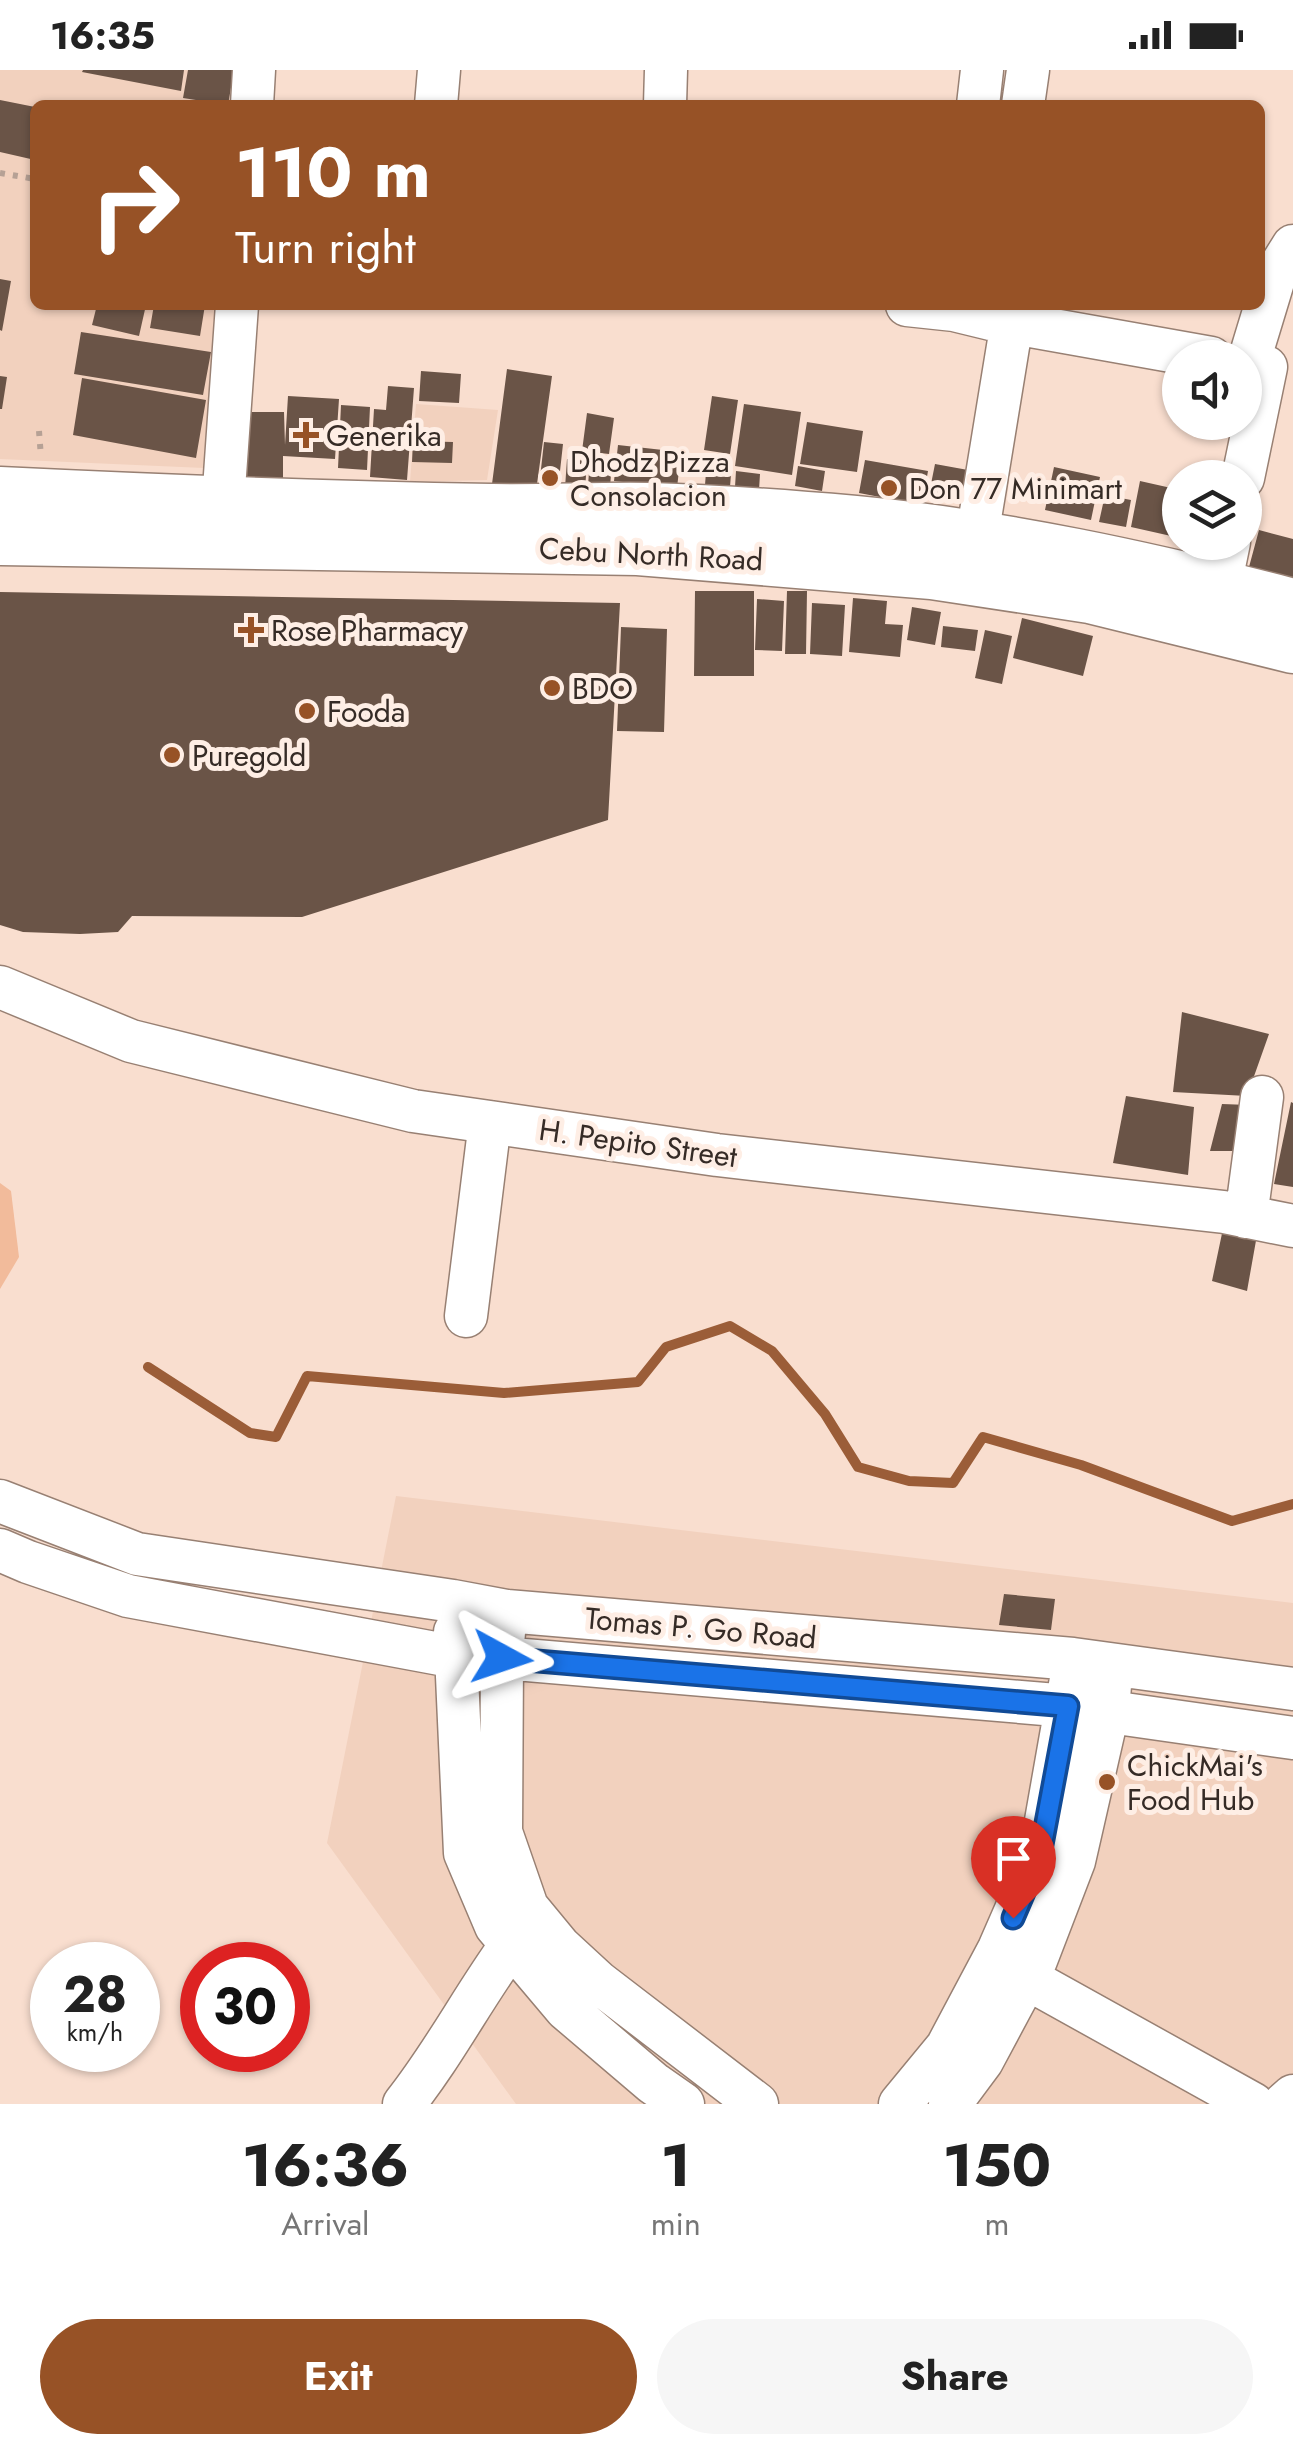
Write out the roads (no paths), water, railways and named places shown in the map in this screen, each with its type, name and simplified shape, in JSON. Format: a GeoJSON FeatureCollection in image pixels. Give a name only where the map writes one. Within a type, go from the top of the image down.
{"type":"FeatureCollection","features":[{"type":"Feature","properties":{"kind":"main road","name":"Cebu North Road"},"geometry":{"type":"LineString","coordinates":[[0,493],[494,510],[651,509],[860,522],[1090,597],[1293,647]]}},
{"type":"Feature","properties":{"kind":"main road","name":"Cebu North Road"},"geometry":{"type":"LineString","coordinates":[[0,538],[1225,564],[1293,605]]}},
{"type":"Feature","properties":{"kind":"street"},"geometry":{"type":"LineString","coordinates":[[252,100],[254,70]]}},
{"type":"Feature","properties":{"kind":"street"},"geometry":{"type":"LineString","coordinates":[[436,100],[439,70]]}},
{"type":"Feature","properties":{"kind":"street"},"geometry":{"type":"LineString","coordinates":[[664,100],[666,70]]}},
{"type":"Feature","properties":{"kind":"street"},"geometry":{"type":"LineString","coordinates":[[979,100],[982,70]]}},
{"type":"Feature","properties":{"kind":"street"},"geometry":{"type":"LineString","coordinates":[[1024,100],[1028,70]]}},
{"type":"Feature","properties":{"kind":"street"},"geometry":{"type":"LineString","coordinates":[[1258,340],[1274,275],[1293,246]]}},
{"type":"Feature","properties":{"kind":"street"},"geometry":{"type":"LineString","coordinates":[[222,502],[236,310]]}},
{"type":"Feature","properties":{"kind":"street"},"geometry":{"type":"LineString","coordinates":[[973,558],[981,312],[1162,347]]}},
{"type":"Feature","properties":{"kind":"street","name":"H. Pepito Street"},"geometry":{"type":"LineString","coordinates":[[0,987],[132,1041],[413,1111],[717,1156],[1246,1216],[1293,1226]]}},
{"type":"Feature","properties":{"kind":"street"},"geometry":{"type":"LineString","coordinates":[[1246,1216],[1262,1097]]}},
{"type":"Feature","properties":{"kind":"street"},"geometry":{"type":"LineString","coordinates":[[466,1316],[490,1122]]}},
{"type":"Feature","properties":{"kind":"street","name":"Tomas P. Go Road"},"geometry":{"type":"LineString","coordinates":[[0,1502],[137,1554],[507,1612],[1093,1661],[1293,1690]]}},
{"type":"Feature","properties":{"kind":"street","name":"Tomas P. Go Road"},"geometry":{"type":"LineString","coordinates":[[0,1550],[128,1596],[456,1658],[502,1658],[1088,1709],[1293,1738]]}},
{"type":"Feature","properties":{"kind":"street"},"geometry":{"type":"LineString","coordinates":[[453,1601],[465,1853],[496,1926],[566,2009],[653,2083],[684,2104]]}},
{"type":"Feature","properties":{"kind":"street"},"geometry":{"type":"LineString","coordinates":[[507,1612],[502,1658],[501,1832],[527,1906],[560,1947],[598,1982],[757,2104]]}},
{"type":"Feature","properties":{"kind":"street"},"geometry":{"type":"LineString","coordinates":[[950,2104],[982,2061],[1040,1855],[1088,1709],[1093,1661]]}},
{"type":"Feature","properties":{"kind":"street"},"geometry":{"type":"LineString","coordinates":[[404,2104],[511,1945]]}},
{"type":"Feature","properties":{"kind":"street"},"geometry":{"type":"LineString","coordinates":[[900,2104],[1010,1968]]}},
{"type":"Feature","properties":{"kind":"street"},"geometry":{"type":"LineString","coordinates":[[1010,1968],[1254,2104]]}},
{"type":"Feature","properties":{"kind":"street"},"geometry":{"type":"LineString","coordinates":[[1284,2104],[1293,2096]]}},
{"type":"Feature","properties":{"kind":"waterway"},"geometry":{"type":"LineString","coordinates":[[148,1367],[250,1433],[276,1437],[307,1376],[504,1393],[638,1382],[666,1347],[730,1326],[772,1351],[825,1414],[858,1467],[909,1481],[953,1483],[983,1437],[1081,1465],[1232,1521],[1293,1504]]}},
{"type":"Feature","properties":{"kind":"place","name":"Generika"},"geometry":{"type":"Point","coordinates":[306,435]}},
{"type":"Feature","properties":{"kind":"place","name":"Dhodz Pizza Consolacion"},"geometry":{"type":"Point","coordinates":[550,478]}},
{"type":"Feature","properties":{"kind":"place","name":"Don 77 Minimart"},"geometry":{"type":"Point","coordinates":[889,488]}},
{"type":"Feature","properties":{"kind":"place","name":"Rose Pharmacy"},"geometry":{"type":"Point","coordinates":[251,630]}},
{"type":"Feature","properties":{"kind":"place","name":"BDO"},"geometry":{"type":"Point","coordinates":[552,688]}},
{"type":"Feature","properties":{"kind":"place","name":"Fooda"},"geometry":{"type":"Point","coordinates":[307,711]}},
{"type":"Feature","properties":{"kind":"place","name":"Puregold"},"geometry":{"type":"Point","coordinates":[172,755]}},
{"type":"Feature","properties":{"kind":"place","name":"ChickMai's Food Hub"},"geometry":{"type":"Point","coordinates":[1107,1782]}}]}
